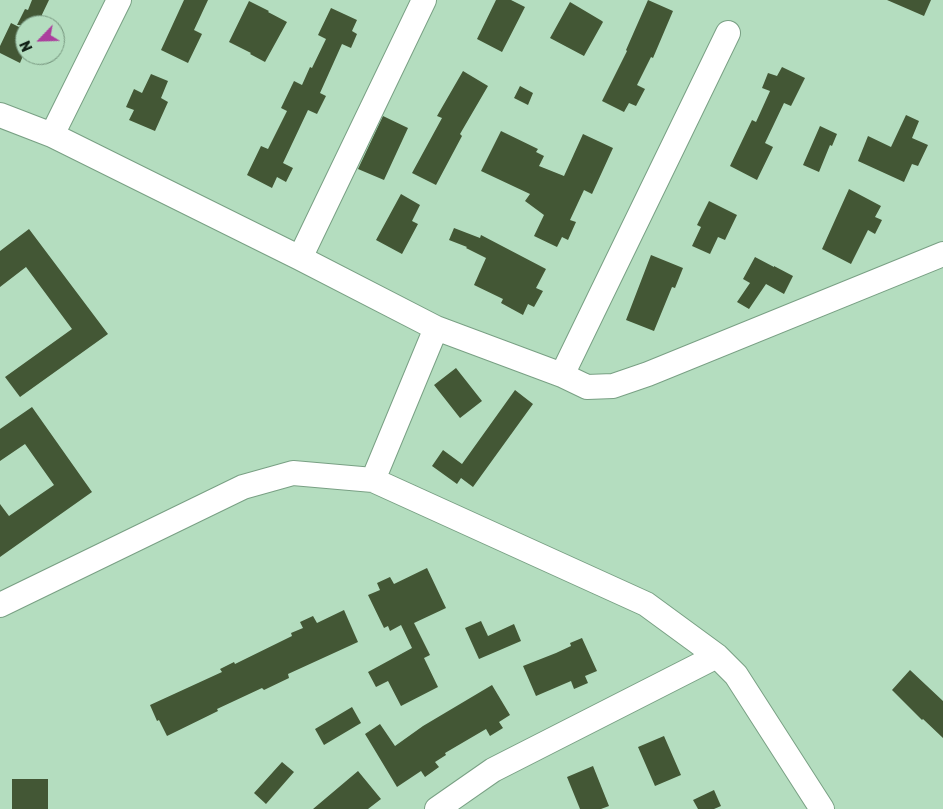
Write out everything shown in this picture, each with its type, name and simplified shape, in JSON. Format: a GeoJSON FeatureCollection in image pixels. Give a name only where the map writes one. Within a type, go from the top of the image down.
{"type":"FeatureCollection","features":[{"type":"Feature","properties":{"kind":"street"},"geometry":{"type":"LineString","coordinates":[[52,135],[119,0]]}},
{"type":"Feature","properties":{"kind":"street"},"geometry":{"type":"LineString","coordinates":[[300,258],[424,0]]}},
{"type":"Feature","properties":{"kind":"street"},"geometry":{"type":"LineString","coordinates":[[562,375],[728,33]]}},
{"type":"Feature","properties":{"kind":"street"},"geometry":{"type":"LineString","coordinates":[[0,115],[52,135],[436,328],[562,375],[588,387],[612,386],[648,374],[943,254]]}},
{"type":"Feature","properties":{"kind":"street"},"geometry":{"type":"LineString","coordinates":[[373,480],[436,328]]}},
{"type":"Feature","properties":{"kind":"street"},"geometry":{"type":"LineString","coordinates":[[0,605],[243,486],[293,472],[373,480],[646,604],[717,656],[736,675],[822,809]]}},
{"type":"Feature","properties":{"kind":"street"},"geometry":{"type":"LineString","coordinates":[[437,809],[493,770],[717,656]]}},
{"type":"Feature","properties":{"kind":"building"},"geometry":{"type":"Polygon","coordinates":[[[32,0],[49,0],[42,15],[22,15],[25,9],[28,10],[32,0]]]}},
{"type":"Feature","properties":{"kind":"building"},"geometry":{"type":"Polygon","coordinates":[[[184,0],[208,0],[194,30],[202,34],[188,63],[161,50],[184,0]]]}},
{"type":"Feature","properties":{"kind":"building"},"geometry":{"type":"Polygon","coordinates":[[[496,0],[511,0],[525,7],[502,52],[477,39],[496,0]]]}},
{"type":"Feature","properties":{"kind":"building"},"geometry":{"type":"Polygon","coordinates":[[[648,0],[673,11],[653,58],[651,57],[637,85],[645,89],[636,106],[629,103],[624,112],[602,101],[627,51],[648,0]]]}},
{"type":"Feature","properties":{"kind":"building"},"geometry":{"type":"Polygon","coordinates":[[[887,0],[931,0],[924,16],[887,0]]]}},
{"type":"Feature","properties":{"kind":"building"},"geometry":{"type":"Polygon","coordinates":[[[249,1],[287,22],[265,62],[229,42],[249,1]]]}},
{"type":"Feature","properties":{"kind":"building"},"geometry":{"type":"Polygon","coordinates":[[[570,2],[603,22],[584,56],[550,38],[570,2]]]}},
{"type":"Feature","properties":{"kind":"building"},"geometry":{"type":"Polygon","coordinates":[[[331,8],[357,20],[352,31],[357,34],[351,48],[342,44],[320,93],[326,96],[317,114],[308,110],[283,163],[293,168],[286,182],[277,177],[272,188],[247,175],[261,146],[268,149],[287,111],[281,108],[294,81],[302,85],[310,67],[312,68],[326,39],[318,35],[331,8]]]}},
{"type":"Feature","properties":{"kind":"building"},"geometry":{"type":"Polygon","coordinates":[[[11,23],[15,25],[15,60],[0,53],[0,46],[11,23]]]}},
{"type":"Feature","properties":{"kind":"building"},"geometry":{"type":"Polygon","coordinates":[[[782,67],[805,78],[791,106],[784,103],[765,143],[773,147],[757,180],[730,166],[752,120],[756,122],[770,91],[762,88],[768,73],[777,76],[782,67]]]}},
{"type":"Feature","properties":{"kind":"building"},"geometry":{"type":"Polygon","coordinates":[[[463,71],[488,86],[460,134],[462,136],[436,185],[412,173],[442,118],[437,116],[463,71]]]}},
{"type":"Feature","properties":{"kind":"building"},"geometry":{"type":"Polygon","coordinates":[[[151,74],[168,81],[161,98],[168,102],[155,131],[129,120],[134,110],[126,107],[134,89],[142,93],[151,74]]]}},
{"type":"Feature","properties":{"kind":"building"},"geometry":{"type":"Polygon","coordinates":[[[520,86],[533,93],[528,105],[514,98],[520,86]]]}},
{"type":"Feature","properties":{"kind":"building"},"geometry":{"type":"Polygon","coordinates":[[[906,115],[919,121],[912,138],[928,145],[918,166],[912,164],[904,182],[858,161],[868,136],[891,147],[906,115]]]}},
{"type":"Feature","properties":{"kind":"building"},"geometry":{"type":"Polygon","coordinates":[[[383,116],[408,128],[384,180],[358,169],[383,116]]]}},
{"type":"Feature","properties":{"kind":"building"},"geometry":{"type":"Polygon","coordinates":[[[820,126],[837,134],[832,146],[830,145],[819,172],[803,165],[820,126]]]}},
{"type":"Feature","properties":{"kind":"building"},"geometry":{"type":"Polygon","coordinates":[[[501,131],[538,149],[536,152],[544,156],[539,166],[564,176],[583,134],[613,148],[592,194],[584,190],[570,220],[576,222],[568,240],[562,237],[557,247],[534,236],[544,215],[525,201],[530,194],[481,171],[501,131]]]}},
{"type":"Feature","properties":{"kind":"building"},"geometry":{"type":"Polygon","coordinates":[[[849,189],[881,206],[875,217],[882,220],[875,234],[868,230],[851,264],[822,249],[849,189]]]}},
{"type":"Feature","properties":{"kind":"building"},"geometry":{"type":"Polygon","coordinates":[[[401,194],[420,205],[412,221],[418,224],[402,254],[376,240],[401,194]]]}},
{"type":"Feature","properties":{"kind":"building"},"geometry":{"type":"Polygon","coordinates":[[[709,201],[737,215],[725,240],[718,237],[710,254],[692,246],[701,227],[697,225],[709,201]]]}},
{"type":"Feature","properties":{"kind":"building"},"geometry":{"type":"Polygon","coordinates":[[[454,228],[480,238],[481,235],[546,269],[536,288],[543,291],[534,307],[528,304],[523,315],[501,303],[503,299],[474,285],[486,258],[467,247],[449,240],[454,228]]]}},
{"type":"Feature","properties":{"kind":"building"},"geometry":{"type":"Polygon","coordinates":[[[29,229],[108,334],[20,397],[5,377],[72,329],[26,267],[0,287],[0,251],[29,229]]]}},
{"type":"Feature","properties":{"kind":"building"},"geometry":{"type":"Polygon","coordinates":[[[651,255],[683,268],[675,288],[672,287],[654,331],[626,320],[651,255]]]}},
{"type":"Feature","properties":{"kind":"building"},"geometry":{"type":"Polygon","coordinates":[[[755,257],[793,276],[784,294],[766,284],[749,309],[737,302],[750,283],[743,279],[755,257]]]}},
{"type":"Feature","properties":{"kind":"building"},"geometry":{"type":"Polygon","coordinates":[[[456,368],[482,401],[460,418],[434,385],[456,368]]]}},
{"type":"Feature","properties":{"kind":"building"},"geometry":{"type":"Polygon","coordinates":[[[515,390],[533,404],[473,487],[461,478],[457,484],[432,466],[443,450],[462,464],[515,390]]]}},
{"type":"Feature","properties":{"kind":"building"},"geometry":{"type":"Polygon","coordinates":[[[32,407],[92,492],[0,557],[0,504],[9,516],[54,485],[25,444],[0,461],[0,429],[32,407]]]}},
{"type":"Feature","properties":{"kind":"building"},"geometry":{"type":"Polygon","coordinates":[[[427,568],[446,608],[414,623],[430,655],[424,658],[438,687],[401,706],[388,681],[376,687],[368,672],[412,648],[401,625],[390,631],[388,626],[384,628],[368,595],[380,590],[377,583],[390,577],[394,584],[427,568]]]}},
{"type":"Feature","properties":{"kind":"building"},"geometry":{"type":"Polygon","coordinates":[[[344,610],[358,642],[288,674],[289,678],[217,709],[218,711],[167,736],[159,720],[157,721],[150,705],[222,672],[220,669],[234,662],[235,664],[292,636],[291,633],[303,628],[300,622],[313,616],[317,623],[344,610]]]}},
{"type":"Feature","properties":{"kind":"building"},"geometry":{"type":"Polygon","coordinates":[[[481,621],[488,636],[514,624],[521,641],[479,659],[465,628],[481,621]]]}},
{"type":"Feature","properties":{"kind":"building"},"geometry":{"type":"Polygon","coordinates":[[[582,638],[597,671],[585,676],[588,683],[574,689],[571,681],[536,696],[523,666],[571,646],[570,643],[582,638]]]}},
{"type":"Feature","properties":{"kind":"building"},"geometry":{"type":"Polygon","coordinates":[[[910,670],[943,701],[943,738],[892,690],[910,670]]]}},
{"type":"Feature","properties":{"kind":"building"},"geometry":{"type":"Polygon","coordinates":[[[492,685],[510,715],[499,722],[503,728],[490,736],[486,729],[445,753],[446,755],[435,762],[439,767],[425,777],[421,771],[397,787],[365,734],[380,724],[395,746],[423,726],[492,685]]]}},
{"type":"Feature","properties":{"kind":"building"},"geometry":{"type":"Polygon","coordinates":[[[352,707],[361,723],[324,745],[315,729],[352,707]]]}},
{"type":"Feature","properties":{"kind":"building"},"geometry":{"type":"Polygon","coordinates":[[[664,736],[681,775],[655,786],[638,747],[664,736]]]}},
{"type":"Feature","properties":{"kind":"building"},"geometry":{"type":"Polygon","coordinates":[[[282,762],[294,772],[266,804],[254,793],[282,762]]]}},
{"type":"Feature","properties":{"kind":"building"},"geometry":{"type":"Polygon","coordinates":[[[593,766],[609,806],[601,809],[580,809],[567,777],[593,766]]]}},
{"type":"Feature","properties":{"kind":"building"},"geometry":{"type":"Polygon","coordinates":[[[358,771],[381,799],[368,809],[313,809],[358,771]]]}},
{"type":"Feature","properties":{"kind":"building"},"geometry":{"type":"Polygon","coordinates":[[[12,779],[48,779],[48,809],[12,809],[12,779]]]}},
{"type":"Feature","properties":{"kind":"building"},"geometry":{"type":"Polygon","coordinates":[[[714,790],[721,806],[714,809],[698,809],[693,800],[714,790]]]}}]}
